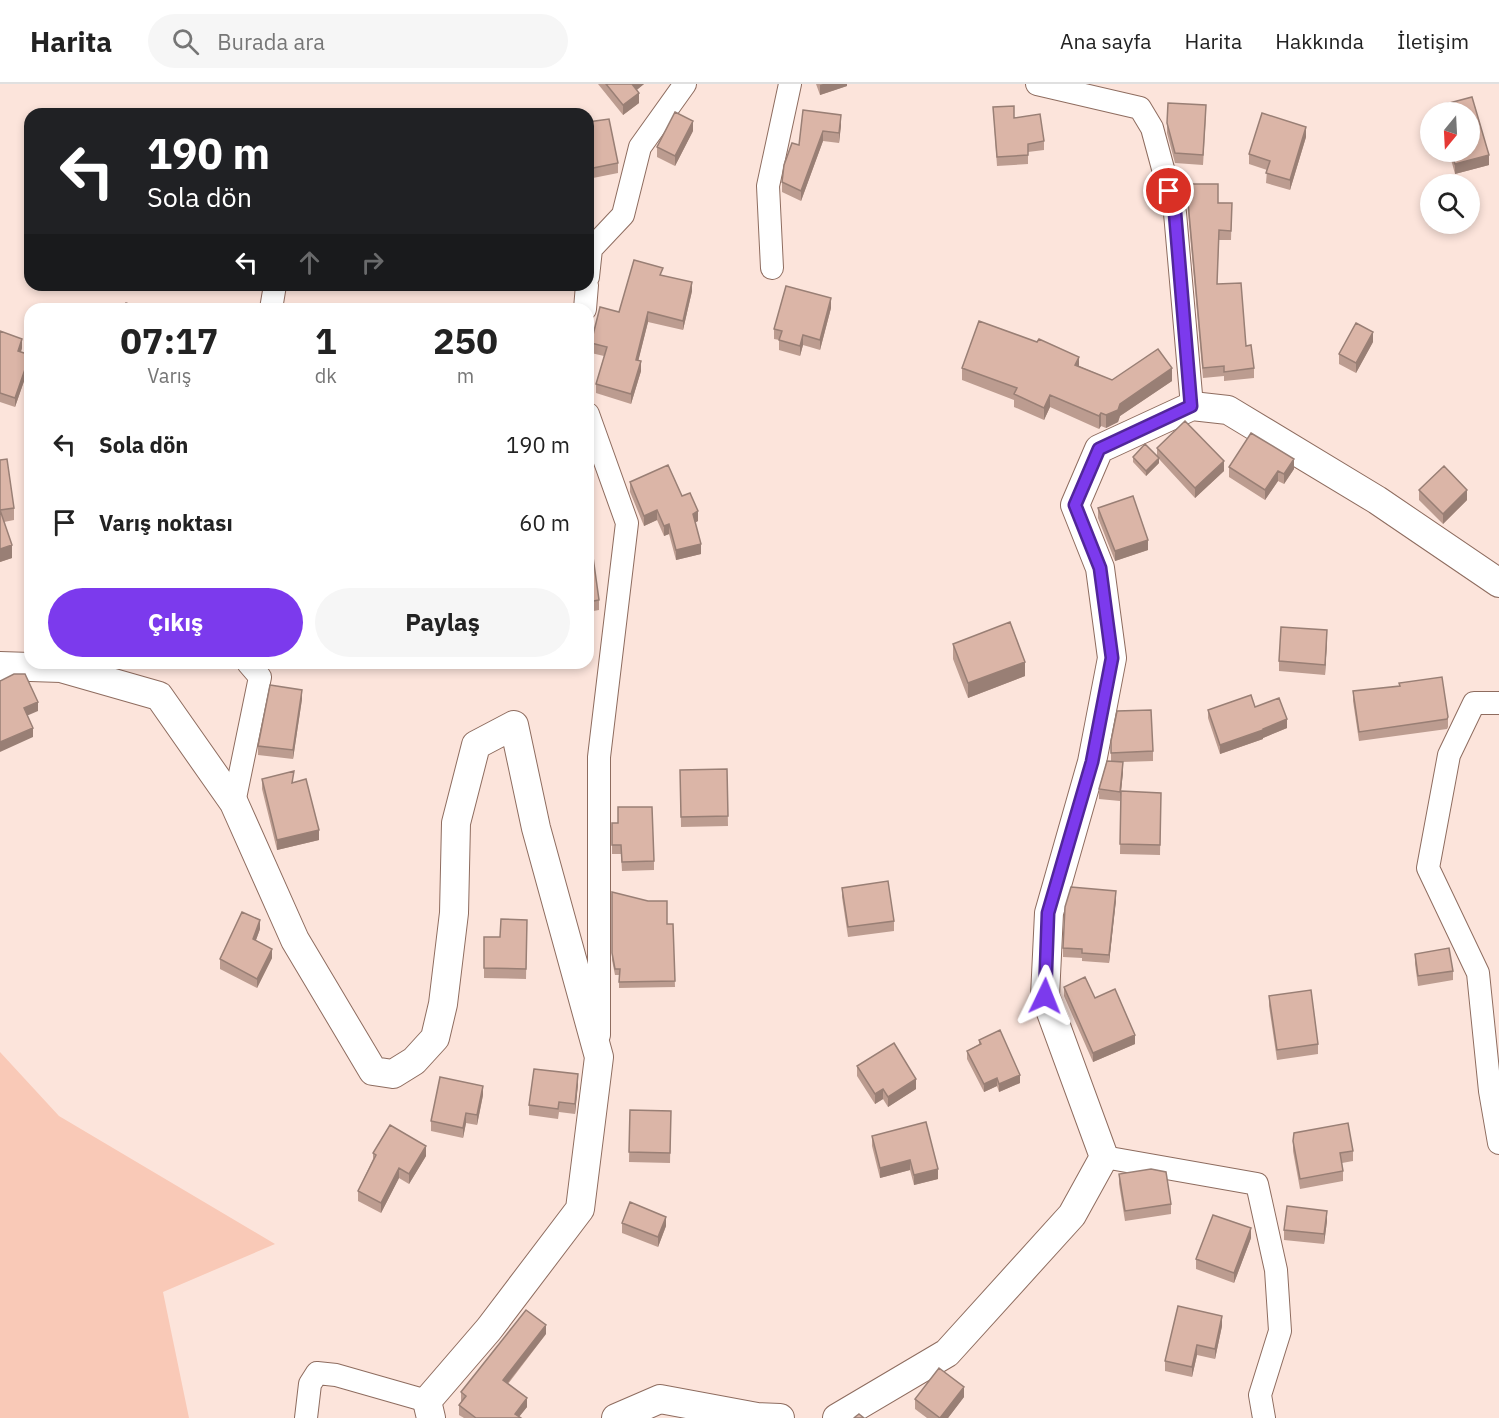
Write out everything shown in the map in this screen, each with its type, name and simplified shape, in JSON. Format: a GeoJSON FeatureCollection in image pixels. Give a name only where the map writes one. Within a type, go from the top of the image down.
{"type":"FeatureCollection","features":[{"type":"Feature","properties":{"kind":"street"},"geometry":{"type":"LineString","coordinates":[[594,246],[623,215],[640,147],[684,84]]}},
{"type":"Feature","properties":{"kind":"street"},"geometry":{"type":"LineString","coordinates":[[772,268],[768,186],[790,84]]}},
{"type":"Feature","properties":{"kind":"street"},"geometry":{"type":"LineString","coordinates":[[1037,84],[1140,108],[1152,128],[1175,213],[1191,406]]}},
{"type":"Feature","properties":{"kind":"street"},"geometry":{"type":"LineString","coordinates":[[837,1418],[947,1353],[1072,1215],[1104,1157],[1045,996],[1048,913],[1092,762],[1112,658],[1100,568],[1075,505],[1099,449],[1191,406],[1228,411],[1377,500],[1499,583]]}},
{"type":"Feature","properties":{"kind":"street"},"geometry":{"type":"LineString","coordinates":[[306,1418],[310,1384],[317,1373],[336,1375],[429,1410],[580,1209],[599,1057],[599,757],[627,523],[594,431]]}},
{"type":"Feature","properties":{"kind":"street"},"geometry":{"type":"LineString","coordinates":[[0,666],[24,667]]}},
{"type":"Feature","properties":{"kind":"street"},"geometry":{"type":"LineString","coordinates":[[64,669],[159,696],[234,803],[295,940],[373,1071],[393,1074],[414,1061],[435,1038],[443,1004],[454,913],[456,823],[476,745],[514,725],[536,828],[599,1057]]}},
{"type":"Feature","properties":{"kind":"street"},"geometry":{"type":"LineString","coordinates":[[234,803],[260,677],[253,669]]}},
{"type":"Feature","properties":{"kind":"street"},"geometry":{"type":"LineString","coordinates":[[1499,703],[1474,703],[1449,755],[1428,868],[1478,973],[1490,1091],[1499,1143]]}},
{"type":"Feature","properties":{"kind":"street"},"geometry":{"type":"LineString","coordinates":[[1104,1157],[1257,1184],[1276,1270],[1280,1331],[1260,1395],[1264,1418]]}},
{"type":"Feature","properties":{"kind":"street"},"geometry":{"type":"LineString","coordinates":[[616,1418],[660,1399],[757,1417],[780,1418]]}},
{"type":"Feature","properties":{"kind":"shaded area"},"geometry":{"type":"Polygon","coordinates":[[[0,1052],[59,1116],[275,1244],[163,1292],[189,1418],[0,1418],[0,1052]]]}},
{"type":"Feature","properties":{"kind":"building"},"geometry":{"type":"Polygon","coordinates":[[[606,84],[632,84],[639,93],[623,105],[606,84]]]}},
{"type":"Feature","properties":{"kind":"building"},"geometry":{"type":"Polygon","coordinates":[[[1472,97],[1473,102],[1453,102],[1472,97]]]}},
{"type":"Feature","properties":{"kind":"building"},"geometry":{"type":"Polygon","coordinates":[[[1168,103],[1206,105],[1203,155],[1175,153],[1167,123],[1168,103]]]}},
{"type":"Feature","properties":{"kind":"building"},"geometry":{"type":"Polygon","coordinates":[[[1014,106],[1014,118],[1040,114],[1044,141],[1028,144],[1028,155],[997,157],[993,107],[1014,106]]]}},
{"type":"Feature","properties":{"kind":"building"},"geometry":{"type":"Polygon","coordinates":[[[803,110],[841,115],[839,133],[823,131],[801,191],[782,182],[784,165],[792,143],[799,145],[803,110]]]}},
{"type":"Feature","properties":{"kind":"building"},"geometry":{"type":"Polygon","coordinates":[[[675,112],[693,121],[675,156],[657,147],[675,112]]]}},
{"type":"Feature","properties":{"kind":"building"},"geometry":{"type":"Polygon","coordinates":[[[1262,113],[1306,127],[1290,180],[1266,173],[1270,161],[1249,154],[1262,113]]]}},
{"type":"Feature","properties":{"kind":"building"},"geometry":{"type":"Polygon","coordinates":[[[609,119],[618,163],[594,168],[594,121],[609,119]]]}},
{"type":"Feature","properties":{"kind":"building"},"geometry":{"type":"Polygon","coordinates":[[[1480,124],[1489,155],[1480,157],[1480,124]]]}},
{"type":"Feature","properties":{"kind":"building"},"geometry":{"type":"Polygon","coordinates":[[[1190,184],[1218,184],[1218,203],[1232,203],[1231,231],[1219,230],[1217,284],[1241,283],[1246,346],[1251,345],[1254,368],[1224,372],[1224,366],[1203,368],[1188,202],[1190,202],[1190,184]]]}},
{"type":"Feature","properties":{"kind":"building"},"geometry":{"type":"Polygon","coordinates":[[[634,260],[663,268],[660,275],[692,282],[683,321],[648,312],[636,360],[641,361],[631,394],[596,384],[607,347],[594,344],[594,331],[600,307],[619,312],[634,260]]]}},
{"type":"Feature","properties":{"kind":"building"},"geometry":{"type":"Polygon","coordinates":[[[786,286],[831,298],[820,340],[803,335],[800,346],[779,340],[782,331],[774,329],[786,286]]]}},
{"type":"Feature","properties":{"kind":"building"},"geometry":{"type":"Polygon","coordinates":[[[979,321],[1037,342],[1039,339],[1079,357],[1075,365],[1112,380],[1158,349],[1172,368],[1120,404],[1118,410],[1106,415],[1101,413],[1099,416],[1050,395],[1044,408],[1014,394],[1017,388],[962,368],[979,321]]]}},
{"type":"Feature","properties":{"kind":"building"},"geometry":{"type":"Polygon","coordinates":[[[1356,323],[1373,332],[1356,363],[1339,354],[1356,323]]]}},
{"type":"Feature","properties":{"kind":"building"},"geometry":{"type":"Polygon","coordinates":[[[0,331],[22,339],[18,351],[24,353],[24,372],[15,398],[0,393],[0,331]]]}},
{"type":"Feature","properties":{"kind":"building"},"geometry":{"type":"Polygon","coordinates":[[[1185,421],[1224,461],[1195,488],[1157,448],[1185,421]]]}},
{"type":"Feature","properties":{"kind":"building"},"geometry":{"type":"Polygon","coordinates":[[[1251,433],[1294,459],[1284,474],[1278,471],[1265,490],[1229,467],[1251,433]]]}},
{"type":"Feature","properties":{"kind":"building"},"geometry":{"type":"Polygon","coordinates":[[[1145,444],[1159,458],[1146,471],[1133,457],[1145,444]]]}},
{"type":"Feature","properties":{"kind":"building"},"geometry":{"type":"Polygon","coordinates":[[[7,459],[14,508],[0,510],[0,460],[7,459]]]}},
{"type":"Feature","properties":{"kind":"building"},"geometry":{"type":"Polygon","coordinates":[[[668,465],[682,496],[690,493],[698,511],[693,514],[701,544],[676,550],[669,524],[664,526],[657,510],[644,516],[630,482],[668,465]]]}},
{"type":"Feature","properties":{"kind":"building"},"geometry":{"type":"Polygon","coordinates":[[[1444,466],[1467,490],[1443,514],[1419,490],[1444,466]]]}},
{"type":"Feature","properties":{"kind":"building"},"geometry":{"type":"Polygon","coordinates":[[[1133,496],[1148,540],[1115,551],[1098,508],[1133,496]]]}},
{"type":"Feature","properties":{"kind":"building"},"geometry":{"type":"Polygon","coordinates":[[[0,510],[12,545],[0,549],[0,510]]]}},
{"type":"Feature","properties":{"kind":"building"},"geometry":{"type":"Polygon","coordinates":[[[594,564],[599,600],[594,601],[594,564]]]}},
{"type":"Feature","properties":{"kind":"building"},"geometry":{"type":"Polygon","coordinates":[[[1010,622],[1025,662],[968,683],[953,644],[1010,622]]]}},
{"type":"Feature","properties":{"kind":"building"},"geometry":{"type":"Polygon","coordinates":[[[1281,627],[1327,630],[1325,665],[1279,661],[1281,627]]]}},
{"type":"Feature","properties":{"kind":"building"},"geometry":{"type":"Polygon","coordinates":[[[14,674],[25,674],[38,702],[24,708],[33,728],[0,742],[0,681],[14,674]]]}},
{"type":"Feature","properties":{"kind":"building"},"geometry":{"type":"Polygon","coordinates":[[[1442,677],[1447,719],[1359,732],[1353,691],[1400,686],[1399,683],[1442,677]]]}},
{"type":"Feature","properties":{"kind":"building"},"geometry":{"type":"Polygon","coordinates":[[[270,685],[302,690],[293,750],[258,746],[270,685]]]}},
{"type":"Feature","properties":{"kind":"building"},"geometry":{"type":"Polygon","coordinates":[[[1251,695],[1255,707],[1279,698],[1287,719],[1220,745],[1208,710],[1251,695]]]}},
{"type":"Feature","properties":{"kind":"building"},"geometry":{"type":"Polygon","coordinates":[[[1151,710],[1153,751],[1111,753],[1117,711],[1151,710]]]}},
{"type":"Feature","properties":{"kind":"building"},"geometry":{"type":"Polygon","coordinates":[[[1107,761],[1123,762],[1120,792],[1099,789],[1107,761]]]}},
{"type":"Feature","properties":{"kind":"building"},"geometry":{"type":"Polygon","coordinates":[[[727,769],[728,816],[681,817],[680,770],[727,769]]]}},
{"type":"Feature","properties":{"kind":"building"},"geometry":{"type":"Polygon","coordinates":[[[294,771],[292,783],[306,779],[319,830],[277,840],[262,779],[294,771]]]}},
{"type":"Feature","properties":{"kind":"building"},"geometry":{"type":"Polygon","coordinates":[[[1121,791],[1161,793],[1160,845],[1120,844],[1121,791]]]}},
{"type":"Feature","properties":{"kind":"building"},"geometry":{"type":"Polygon","coordinates":[[[618,807],[652,807],[654,861],[622,862],[621,845],[612,845],[612,823],[618,823],[618,807]]]}},
{"type":"Feature","properties":{"kind":"building"},"geometry":{"type":"Polygon","coordinates":[[[888,881],[894,921],[848,927],[842,888],[888,881]]]}},
{"type":"Feature","properties":{"kind":"building"},"geometry":{"type":"Polygon","coordinates":[[[1071,887],[1116,891],[1109,955],[1082,953],[1082,949],[1063,948],[1065,907],[1071,887]]]}},
{"type":"Feature","properties":{"kind":"building"},"geometry":{"type":"Polygon","coordinates":[[[612,892],[648,901],[667,901],[667,924],[673,924],[675,981],[619,982],[620,969],[615,969],[612,953],[612,892]]]}},
{"type":"Feature","properties":{"kind":"building"},"geometry":{"type":"Polygon","coordinates":[[[242,912],[260,920],[253,939],[272,949],[257,979],[220,959],[242,912]]]}},
{"type":"Feature","properties":{"kind":"building"},"geometry":{"type":"Polygon","coordinates":[[[501,919],[527,920],[526,969],[484,968],[484,937],[500,937],[501,919]]]}},
{"type":"Feature","properties":{"kind":"building"},"geometry":{"type":"Polygon","coordinates":[[[1449,948],[1453,971],[1418,976],[1415,954],[1449,948]]]}},
{"type":"Feature","properties":{"kind":"building"},"geometry":{"type":"Polygon","coordinates":[[[1085,977],[1095,998],[1115,989],[1135,1035],[1093,1053],[1064,987],[1085,977]]]}},
{"type":"Feature","properties":{"kind":"building"},"geometry":{"type":"Polygon","coordinates":[[[1311,990],[1318,1044],[1277,1050],[1269,996],[1311,990]]]}},
{"type":"Feature","properties":{"kind":"building"},"geometry":{"type":"Polygon","coordinates":[[[1000,1030],[1020,1075],[999,1084],[997,1078],[984,1084],[967,1051],[981,1044],[979,1040],[1000,1030]]]}},
{"type":"Feature","properties":{"kind":"building"},"geometry":{"type":"Polygon","coordinates":[[[894,1043],[916,1079],[888,1097],[883,1089],[875,1094],[857,1066],[894,1043]]]}},
{"type":"Feature","properties":{"kind":"building"},"geometry":{"type":"Polygon","coordinates":[[[534,1069],[578,1074],[575,1104],[559,1102],[558,1109],[529,1105],[534,1069]]]}},
{"type":"Feature","properties":{"kind":"building"},"geometry":{"type":"Polygon","coordinates":[[[440,1077],[483,1086],[477,1115],[466,1113],[463,1128],[431,1121],[440,1077]]]}},
{"type":"Feature","properties":{"kind":"building"},"geometry":{"type":"Polygon","coordinates":[[[630,1110],[671,1111],[670,1153],[629,1152],[630,1110]]]}},
{"type":"Feature","properties":{"kind":"building"},"geometry":{"type":"Polygon","coordinates":[[[926,1122],[938,1169],[914,1175],[910,1160],[880,1168],[872,1136],[926,1122]]]}},
{"type":"Feature","properties":{"kind":"building"},"geometry":{"type":"Polygon","coordinates":[[[1348,1123],[1353,1151],[1340,1153],[1343,1171],[1300,1179],[1293,1141],[1294,1133],[1348,1123]]]}},
{"type":"Feature","properties":{"kind":"building"},"geometry":{"type":"Polygon","coordinates":[[[390,1125],[426,1146],[409,1174],[399,1168],[381,1203],[358,1191],[376,1155],[373,1153],[390,1125]]]}},
{"type":"Feature","properties":{"kind":"building"},"geometry":{"type":"Polygon","coordinates":[[[1151,1169],[1166,1172],[1171,1204],[1125,1211],[1119,1174],[1151,1169]]]}},
{"type":"Feature","properties":{"kind":"building"},"geometry":{"type":"Polygon","coordinates":[[[630,1202],[666,1217],[658,1237],[622,1223],[630,1202]]]}},
{"type":"Feature","properties":{"kind":"building"},"geometry":{"type":"Polygon","coordinates":[[[1287,1206],[1327,1211],[1324,1234],[1284,1230],[1287,1206]]]}},
{"type":"Feature","properties":{"kind":"building"},"geometry":{"type":"Polygon","coordinates":[[[1213,1215],[1251,1228],[1234,1273],[1196,1259],[1213,1215]]]}},
{"type":"Feature","properties":{"kind":"building"},"geometry":{"type":"Polygon","coordinates":[[[1178,1306],[1222,1316],[1215,1349],[1197,1345],[1192,1367],[1165,1361],[1178,1306]]]}},
{"type":"Feature","properties":{"kind":"building"},"geometry":{"type":"Polygon","coordinates":[[[526,1310],[546,1325],[503,1380],[527,1398],[515,1414],[521,1418],[476,1418],[459,1405],[466,1396],[461,1392],[526,1310]]]}},
{"type":"Feature","properties":{"kind":"building"},"geometry":{"type":"Polygon","coordinates":[[[939,1368],[964,1387],[940,1418],[915,1399],[939,1368]]]}},
{"type":"Feature","properties":{"kind":"route"},"geometry":{"type":"LineString","coordinates":[[1045,996],[1048,913],[1092,762],[1112,658],[1100,568],[1075,505],[1099,449],[1191,406],[1175,213],[1169,191]]}}]}
